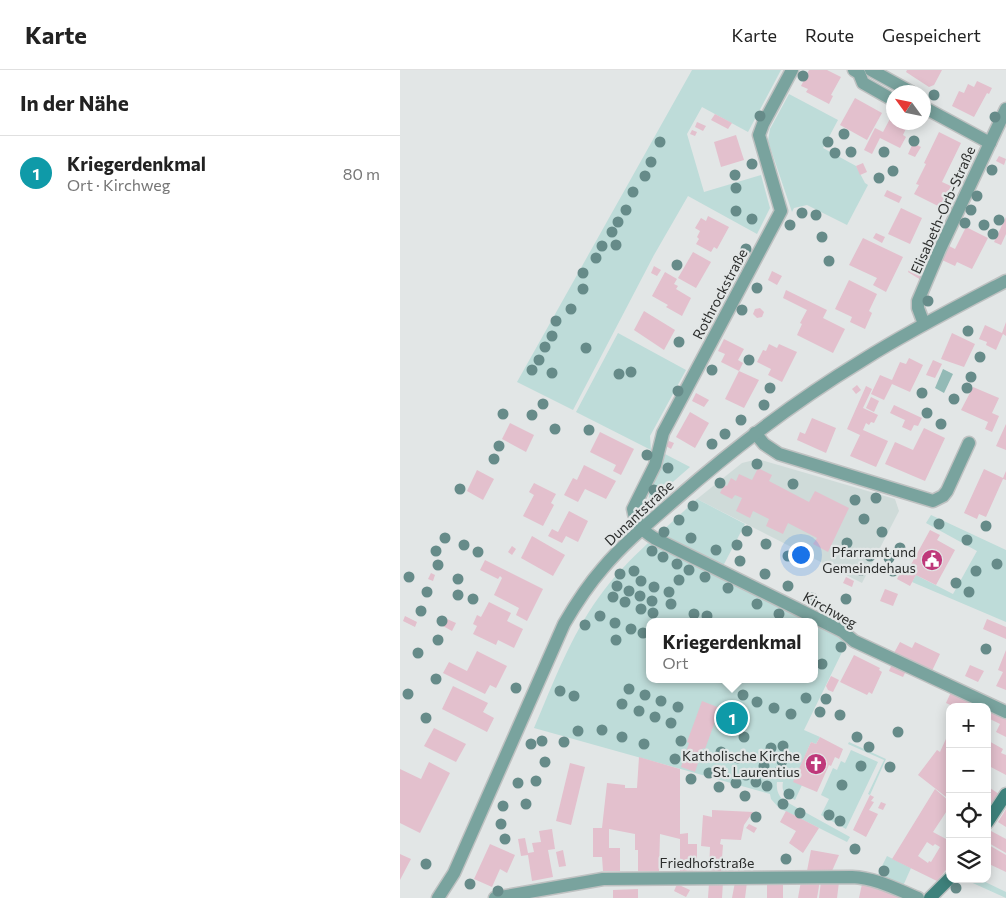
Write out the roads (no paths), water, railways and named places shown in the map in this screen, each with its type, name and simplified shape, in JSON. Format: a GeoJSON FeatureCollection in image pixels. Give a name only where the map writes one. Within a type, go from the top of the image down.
{"type":"FeatureCollection","features":[{"type":"Feature","properties":{"kind":"street","name":"Rothrockstraße"},"geometry":{"type":"LineString","coordinates":[[642,529],[634,516],[633,509],[655,465],[663,433],[781,212],[759,135],[792,70]]}},
{"type":"Feature","properties":{"kind":"street"},"geometry":{"type":"LineString","coordinates":[[886,96],[863,83],[863,71],[895,85]]}},
{"type":"Feature","properties":{"kind":"street"},"geometry":{"type":"LineString","coordinates":[[931,109],[990,142]]}},
{"type":"Feature","properties":{"kind":"street","name":"Elisabeth-Orb-Straße"},"geometry":{"type":"LineString","coordinates":[[924,324],[918,308],[918,301],[940,249],[1006,109]]}},
{"type":"Feature","properties":{"kind":"street","name":"Dunantstraße"},"geometry":{"type":"LineString","coordinates":[[438,898],[454,873],[564,624],[575,605],[602,569],[642,529],[755,433],[831,380],[924,324],[1006,281]]}},
{"type":"Feature","properties":{"kind":"street"},"geometry":{"type":"LineString","coordinates":[[755,433],[764,444],[779,454],[933,501],[938,500],[947,491],[969,443]]}},
{"type":"Feature","properties":{"kind":"street","name":"Kirchweg"},"geometry":{"type":"LineString","coordinates":[[642,529],[654,538],[816,618]]}},
{"type":"Feature","properties":{"kind":"street","name":"Kirchweg"},"geometry":{"type":"LineString","coordinates":[[818,619],[842,631],[854,641],[1006,712]]}},
{"type":"Feature","properties":{"kind":"street"},"geometry":{"type":"LineString","coordinates":[[991,817],[1006,794]]}},
{"type":"Feature","properties":{"kind":"street","name":"Friedhofstraße"},"geometry":{"type":"LineString","coordinates":[[495,898],[603,879],[863,877],[918,898]]}},
{"type":"Feature","properties":{"kind":"street"},"geometry":{"type":"LineString","coordinates":[[935,897],[946,883]]}},
{"type":"Feature","properties":{"kind":"place","name":"Pfarramt und Gemeindehaus"},"geometry":{"type":"Point","coordinates":[932,560]}},
{"type":"Feature","properties":{"kind":"place","name":"Kriegerdenkmal"},"geometry":{"type":"Point","coordinates":[732,718]}},
{"type":"Feature","properties":{"kind":"place","name":"Katholische Kirche St. Laurentius"},"geometry":{"type":"Point","coordinates":[816,764]}}]}
